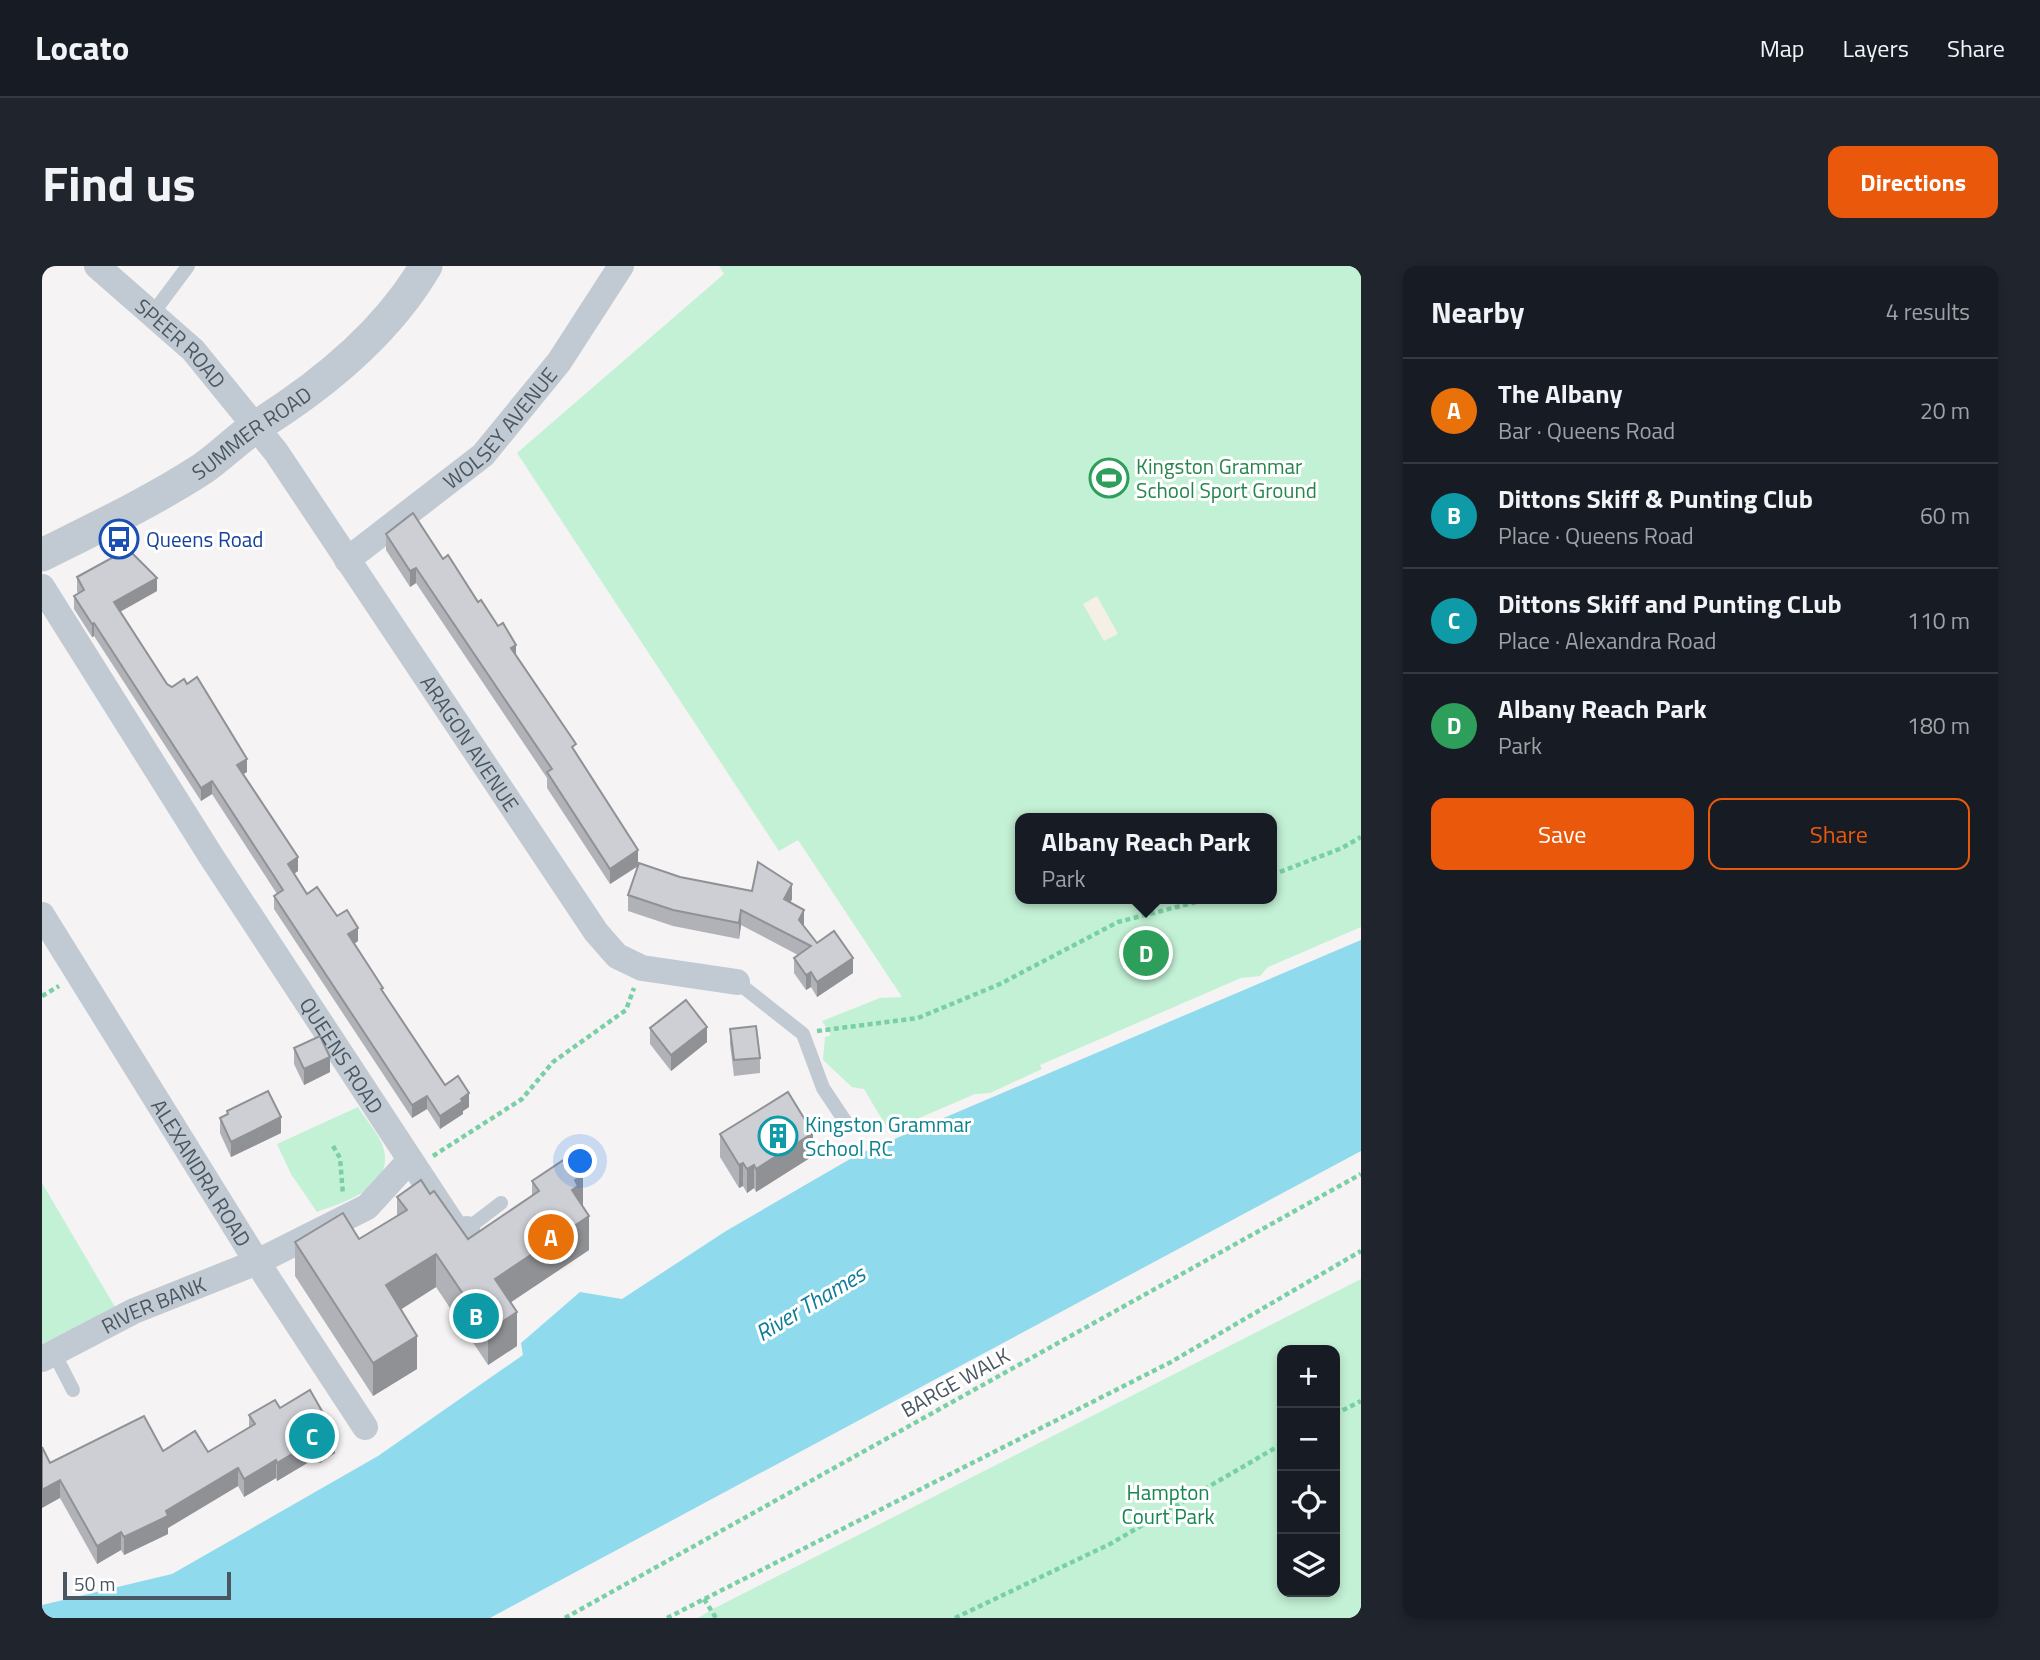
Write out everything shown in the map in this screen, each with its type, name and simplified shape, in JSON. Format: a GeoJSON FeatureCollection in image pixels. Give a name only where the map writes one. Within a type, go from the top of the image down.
{"type":"FeatureCollection","features":[{"type":"Feature","properties":{"kind":"street","name":"SPEER ROAD"},"geometry":{"type":"LineString","coordinates":[[97,266],[193,350],[255,427]]}},
{"type":"Feature","properties":{"kind":"street","name":"SUMMER ROAD"},"geometry":{"type":"LineString","coordinates":[[42,555],[161,495],[205,467],[255,427],[284,412],[364,345],[399,308],[426,266]]}},
{"type":"Feature","properties":{"kind":"street","name":"WOLSEY AVENUE"},"geometry":{"type":"LineString","coordinates":[[347,560],[483,455],[559,362],[621,266]]}},
{"type":"Feature","properties":{"kind":"street","name":"ARAGON AVENUE"},"geometry":{"type":"LineString","coordinates":[[255,427],[276,452],[596,932],[617,956],[642,968],[737,982]]}},
{"type":"Feature","properties":{"kind":"street","name":"QUEENS ROAD"},"geometry":{"type":"LineString","coordinates":[[42,587],[211,856],[457,1231],[467,1229]]}},
{"type":"Feature","properties":{"kind":"street","name":"ALEXANDRA ROAD"},"geometry":{"type":"LineString","coordinates":[[42,915],[257,1262],[365,1427]]}},
{"type":"Feature","properties":{"kind":"street","name":"RIVER BANK"},"geometry":{"type":"LineString","coordinates":[[48,1356],[134,1311],[257,1262],[344,1216],[367,1207],[413,1164]]}},
{"type":"Feature","properties":{"kind":"lane"},"geometry":{"type":"LineString","coordinates":[[153,313],[188,266]]}},
{"type":"Feature","properties":{"kind":"lane"},"geometry":{"type":"LineString","coordinates":[[737,982],[803,1034],[824,1088],[847,1124]]}},
{"type":"Feature","properties":{"kind":"lane"},"geometry":{"type":"LineString","coordinates":[[467,1229],[501,1203]]}},
{"type":"Feature","properties":{"kind":"lane","name":"RIVER BANK"},"geometry":{"type":"LineString","coordinates":[[48,1356],[73,1390]]}},
{"type":"Feature","properties":{"kind":"path"},"geometry":{"type":"LineString","coordinates":[[1277,873],[1342,848],[1361,836]]}},
{"type":"Feature","properties":{"kind":"path"},"geometry":{"type":"LineString","coordinates":[[803,1034],[918,1018],[1000,984],[1118,922],[1188,904]]}},
{"type":"Feature","properties":{"kind":"path"},"geometry":{"type":"LineString","coordinates":[[413,1164],[522,1100],[553,1062],[626,1010],[642,968]]}},
{"type":"Feature","properties":{"kind":"path"},"geometry":{"type":"LineString","coordinates":[[333,1146],[340,1158],[344,1216]]}},
{"type":"Feature","properties":{"kind":"path","name":"BARGE WALK"},"geometry":{"type":"LineString","coordinates":[[565,1618],[1361,1174]]}},
{"type":"Feature","properties":{"kind":"path"},"geometry":{"type":"LineString","coordinates":[[667,1618],[1171,1362],[1361,1251]]}},
{"type":"Feature","properties":{"kind":"path"},"geometry":{"type":"LineString","coordinates":[[1340,1412],[1361,1401]]}},
{"type":"Feature","properties":{"kind":"path"},"geometry":{"type":"LineString","coordinates":[[955,1618],[1110,1544],[1277,1447]]}},
{"type":"Feature","properties":{"kind":"path"},"geometry":{"type":"LineString","coordinates":[[704,1599],[716,1618]]}},
{"type":"Feature","properties":{"kind":"green space","name":"Kingston Grammar School Sport Ground"},"geometry":{"type":"Polygon","coordinates":[[[719,266],[1361,266],[1361,927],[1268,967],[1260,976],[1241,978],[1040,1065],[1042,1069],[990,1093],[975,1094],[889,1131],[864,1089],[852,1087],[823,1060],[825,1037],[831,1035],[822,1021],[880,998],[902,997],[798,840],[779,851],[517,453],[724,274],[719,266]]]}},
{"type":"Feature","properties":{"kind":"green space"},"geometry":{"type":"Polygon","coordinates":[[[358,1107],[384,1150],[385,1163],[381,1174],[364,1192],[317,1212],[291,1174],[277,1144],[358,1107]]]}},
{"type":"Feature","properties":{"kind":"green space"},"geometry":{"type":"Polygon","coordinates":[[[42,1183],[115,1307],[42,1344],[42,1183]]]}},
{"type":"Feature","properties":{"kind":"green space","name":"Hampton Court Park"},"geometry":{"type":"Polygon","coordinates":[[[1361,1279],[1361,1618],[698,1618],[711,1610],[1361,1279]]]}},
{"type":"Feature","properties":{"kind":"sand"},"geometry":{"type":"Polygon","coordinates":[[[1097,596],[1118,634],[1104,641],[1083,604],[1097,596]]]}},
{"type":"Feature","properties":{"kind":"water","name":"River Thames"},"geometry":{"type":"Polygon","coordinates":[[[1361,940],[1361,1151],[490,1618],[42,1618],[42,1605],[172,1574],[378,1456],[523,1355],[521,1343],[580,1292],[622,1299],[726,1231],[857,1155],[1361,940]]]}},
{"type":"Feature","properties":{"kind":"building"},"geometry":{"type":"Polygon","coordinates":[[[413,513],[443,559],[448,555],[478,602],[481,600],[498,626],[503,623],[516,645],[511,648],[576,744],[572,747],[638,850],[610,869],[547,772],[552,769],[416,568],[410,571],[386,534],[413,513]]]}},
{"type":"Feature","properties":{"kind":"building"},"geometry":{"type":"Polygon","coordinates":[[[128,549],[157,578],[114,602],[167,684],[172,687],[184,679],[187,684],[197,677],[247,759],[237,765],[298,857],[288,864],[307,894],[317,887],[337,916],[347,910],[358,928],[348,934],[445,1085],[458,1076],[469,1093],[461,1099],[463,1101],[440,1116],[427,1096],[412,1105],[274,896],[283,890],[212,781],[201,788],[74,596],[84,590],[77,577],[128,549]]]}},
{"type":"Feature","properties":{"kind":"building"},"geometry":{"type":"Polygon","coordinates":[[[758,862],[792,884],[784,899],[804,910],[799,920],[817,943],[834,931],[853,958],[817,982],[811,972],[806,975],[794,958],[811,946],[741,910],[739,923],[673,910],[628,895],[639,863],[680,877],[752,891],[758,862]]]}},
{"type":"Feature","properties":{"kind":"building"},"geometry":{"type":"Polygon","coordinates":[[[686,1000],[707,1027],[671,1055],[650,1028],[686,1000]]]}},
{"type":"Feature","properties":{"kind":"building"},"geometry":{"type":"Polygon","coordinates":[[[756,1026],[760,1058],[734,1060],[730,1029],[756,1026]]]}},
{"type":"Feature","properties":{"kind":"building"},"geometry":{"type":"Polygon","coordinates":[[[320,1036],[330,1057],[304,1069],[294,1048],[320,1036]]]}},
{"type":"Feature","properties":{"kind":"building"},"geometry":{"type":"Polygon","coordinates":[[[268,1091],[281,1117],[231,1142],[220,1118],[228,1114],[227,1111],[268,1091]]]}},
{"type":"Feature","properties":{"kind":"building"},"geometry":{"type":"Polygon","coordinates":[[[788,1092],[813,1133],[756,1169],[754,1165],[747,1169],[743,1163],[739,1165],[720,1134],[788,1092]]]}},
{"type":"Feature","properties":{"kind":"building"},"geometry":{"type":"Polygon","coordinates":[[[571,1155],[583,1175],[575,1180],[578,1186],[572,1190],[589,1216],[495,1279],[517,1312],[488,1331],[436,1254],[386,1285],[417,1336],[373,1363],[295,1242],[343,1213],[359,1239],[407,1210],[397,1197],[421,1180],[430,1194],[434,1191],[468,1239],[539,1191],[532,1181],[571,1155]]]}},
{"type":"Feature","properties":{"kind":"building"},"geometry":{"type":"Polygon","coordinates":[[[310,1390],[335,1434],[320,1445],[309,1444],[244,1479],[238,1468],[166,1511],[168,1516],[124,1537],[121,1532],[97,1546],[60,1480],[42,1490],[42,1447],[50,1463],[144,1416],[163,1451],[195,1431],[208,1452],[255,1424],[249,1415],[275,1400],[280,1408],[310,1390]]]}},
{"type":"Feature","properties":{"kind":"place","name":"Kingston Grammar School Sport Ground"},"geometry":{"type":"Point","coordinates":[1109,478]}},
{"type":"Feature","properties":{"kind":"place","name":"Queens Road"},"geometry":{"type":"Point","coordinates":[119,539]}},
{"type":"Feature","properties":{"kind":"place","name":"Albany Reach Park"},"geometry":{"type":"Point","coordinates":[1146,953]}},
{"type":"Feature","properties":{"kind":"place","name":"Kingston Grammar School RC"},"geometry":{"type":"Point","coordinates":[778,1136]}},
{"type":"Feature","properties":{"kind":"place","name":"The Albany"},"geometry":{"type":"Point","coordinates":[551,1237]}},
{"type":"Feature","properties":{"kind":"place","name":"Dittons Skiff & Punting Club"},"geometry":{"type":"Point","coordinates":[476,1316]}},
{"type":"Feature","properties":{"kind":"place","name":"Dittons Skiff and Punting CLub"},"geometry":{"type":"Point","coordinates":[312,1436]}}]}
